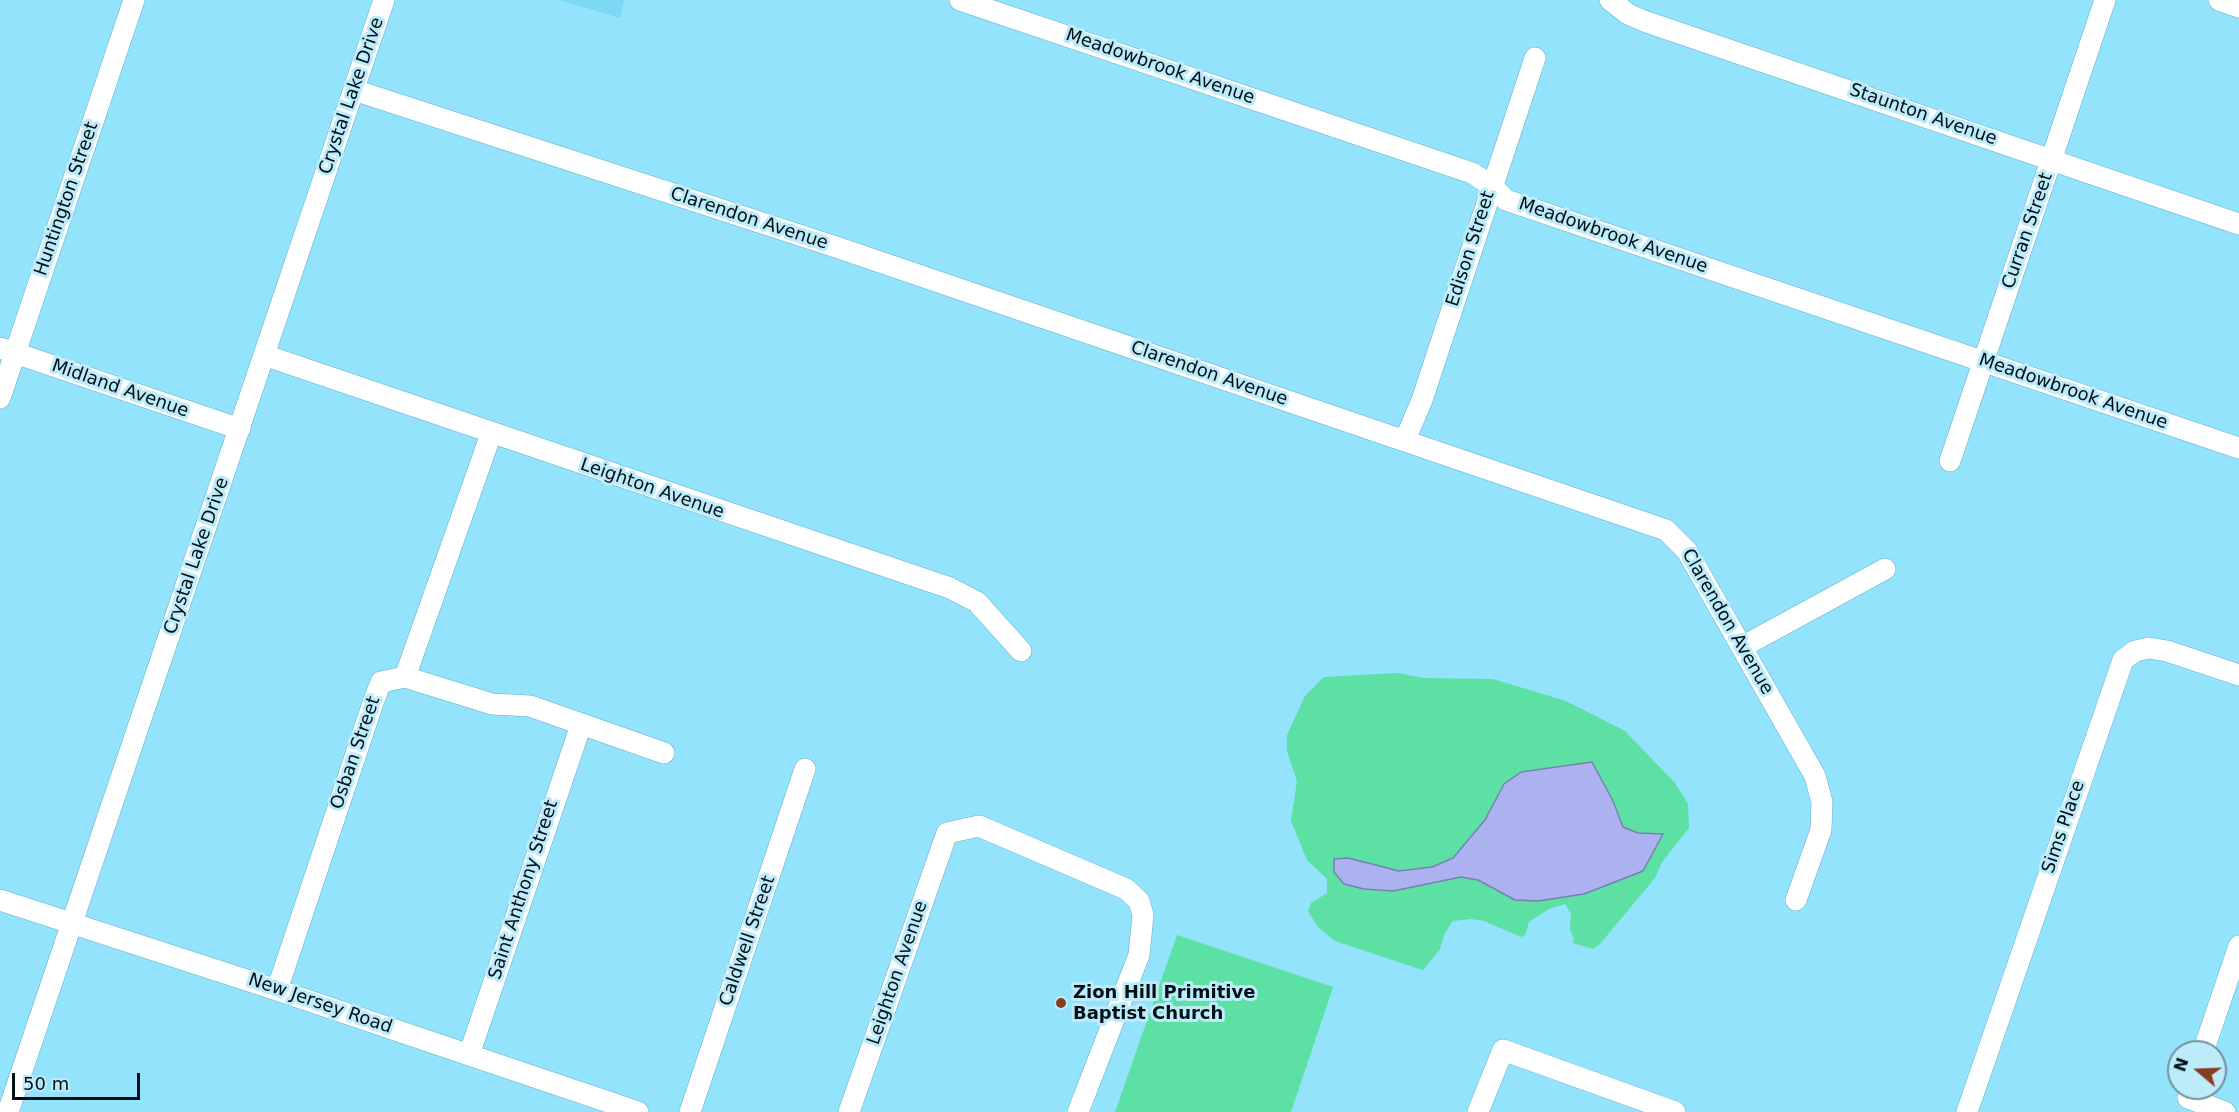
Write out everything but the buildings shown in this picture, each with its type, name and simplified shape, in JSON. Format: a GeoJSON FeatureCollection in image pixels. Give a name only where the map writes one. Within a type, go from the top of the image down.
{"type":"FeatureCollection","features":[{"type":"Feature","properties":{"kind":"street","name":"Huntington Street"},"geometry":{"type":"LineString","coordinates":[[0,398],[8,351],[134,0]]}},
{"type":"Feature","properties":{"kind":"street","name":"Crystal Lake Drive"},"geometry":{"type":"LineString","coordinates":[[8,1112],[384,0]]}},
{"type":"Feature","properties":{"kind":"street","name":"Meadowbrook Avenue"},"geometry":{"type":"LineString","coordinates":[[960,0],[1472,173],[1491,185],[1506,200],[2239,448]]}},
{"type":"Feature","properties":{"kind":"street","name":"Staunton Avenue"},"geometry":{"type":"LineString","coordinates":[[1610,0],[1628,14],[1644,21],[2239,224]]}},
{"type":"Feature","properties":{"kind":"street","name":"Curran Street"},"geometry":{"type":"LineString","coordinates":[[1950,461],[2105,0]]}},
{"type":"Feature","properties":{"kind":"street"},"geometry":{"type":"LineString","coordinates":[[2218,0],[2239,7]]}},
{"type":"Feature","properties":{"kind":"street","name":"Edison Street"},"geometry":{"type":"LineString","coordinates":[[1406,440],[1422,400],[1491,185],[1535,58]]}},
{"type":"Feature","properties":{"kind":"street","name":"Clarendon Avenue"},"geometry":{"type":"LineString","coordinates":[[354,90],[828,244],[1666,530],[1687,551],[1815,776],[1822,802],[1821,830],[1796,900]]}},
{"type":"Feature","properties":{"kind":"street","name":"Midland Avenue"},"geometry":{"type":"LineString","coordinates":[[8,351],[240,429]]}},
{"type":"Feature","properties":{"kind":"street","name":"Leighton Avenue"},"geometry":{"type":"LineString","coordinates":[[264,355],[950,588],[977,602],[1022,651]]}},
{"type":"Feature","properties":{"kind":"street"},"geometry":{"type":"LineString","coordinates":[[491,434],[405,676],[492,704],[530,706],[664,753]]}},
{"type":"Feature","properties":{"kind":"street"},"geometry":{"type":"LineString","coordinates":[[1742,647],[1885,569]]}},
{"type":"Feature","properties":{"kind":"street","name":"Sims Place"},"geometry":{"type":"LineString","coordinates":[[1967,1112],[2123,660],[2135,651],[2149,648],[2167,651],[2239,675]]}},
{"type":"Feature","properties":{"kind":"street","name":"Osban Street"},"geometry":{"type":"LineString","coordinates":[[277,990],[381,682],[405,676]]}},
{"type":"Feature","properties":{"kind":"street","name":"Saint Anthony Street"},"geometry":{"type":"LineString","coordinates":[[469,1055],[581,725]]}},
{"type":"Feature","properties":{"kind":"street","name":"Caldwell Street"},"geometry":{"type":"LineString","coordinates":[[690,1112],[805,769]]}},
{"type":"Feature","properties":{"kind":"street","name":"Leighton Avenue"},"geometry":{"type":"LineString","coordinates":[[849,1112],[947,833],[979,826],[1126,889],[1138,901],[1143,915],[1139,955],[1078,1112]]}},
{"type":"Feature","properties":{"kind":"street","name":"New Jersey Road"},"geometry":{"type":"LineString","coordinates":[[0,900],[277,990],[638,1112]]}},
{"type":"Feature","properties":{"kind":"street"},"geometry":{"type":"LineString","coordinates":[[2209,1040],[2231,998],[2239,946]]}},
{"type":"Feature","properties":{"kind":"street"},"geometry":{"type":"LineString","coordinates":[[1478,1112],[1503,1050],[1675,1112]]}},
{"type":"Feature","properties":{"kind":"street"},"geometry":{"type":"LineString","coordinates":[[2190,1100],[2225,1112]]}},
{"type":"Feature","properties":{"kind":"shaded area"},"geometry":{"type":"Polygon","coordinates":[[[560,0],[624,0],[620,18],[560,0]]]}},
{"type":"Feature","properties":{"kind":"shaded area"},"geometry":{"type":"Polygon","coordinates":[[[1592,762],[1613,801],[1623,827],[1638,833],[1663,834],[1643,871],[1584,894],[1538,901],[1515,900],[1478,880],[1461,877],[1393,891],[1364,889],[1344,884],[1334,872],[1334,859],[1348,858],[1399,871],[1432,867],[1453,858],[1485,820],[1504,784],[1521,772],[1592,762]]]}},
{"type":"Feature","properties":{"kind":"green space"},"geometry":{"type":"Polygon","coordinates":[[[1397,673],[1425,678],[1493,679],[1566,701],[1625,731],[1675,783],[1688,804],[1689,828],[1662,862],[1655,878],[1599,945],[1593,949],[1573,943],[1574,939],[1570,930],[1571,914],[1565,904],[1549,909],[1529,922],[1525,935],[1521,937],[1484,921],[1471,919],[1453,921],[1445,933],[1440,949],[1423,970],[1335,941],[1317,926],[1308,911],[1311,903],[1327,893],[1327,879],[1307,860],[1291,821],[1297,781],[1287,751],[1287,735],[1305,696],[1324,677],[1397,673]],[[1592,762],[1521,772],[1504,784],[1485,820],[1452,858],[1432,867],[1399,871],[1348,858],[1334,860],[1443,881],[1461,877],[1478,880],[1494,890],[1538,901],[1584,894],[1656,833],[1638,833],[1623,827],[1613,801],[1592,762]]]}},
{"type":"Feature","properties":{"kind":"green space"},"geometry":{"type":"Polygon","coordinates":[[[1177,935],[1333,987],[1291,1112],[1115,1112],[1177,935]]]}},
{"type":"Feature","properties":{"kind":"place","name":"Zion Hill Primitive Baptist Church"},"geometry":{"type":"Point","coordinates":[1061,1003]}}]}
